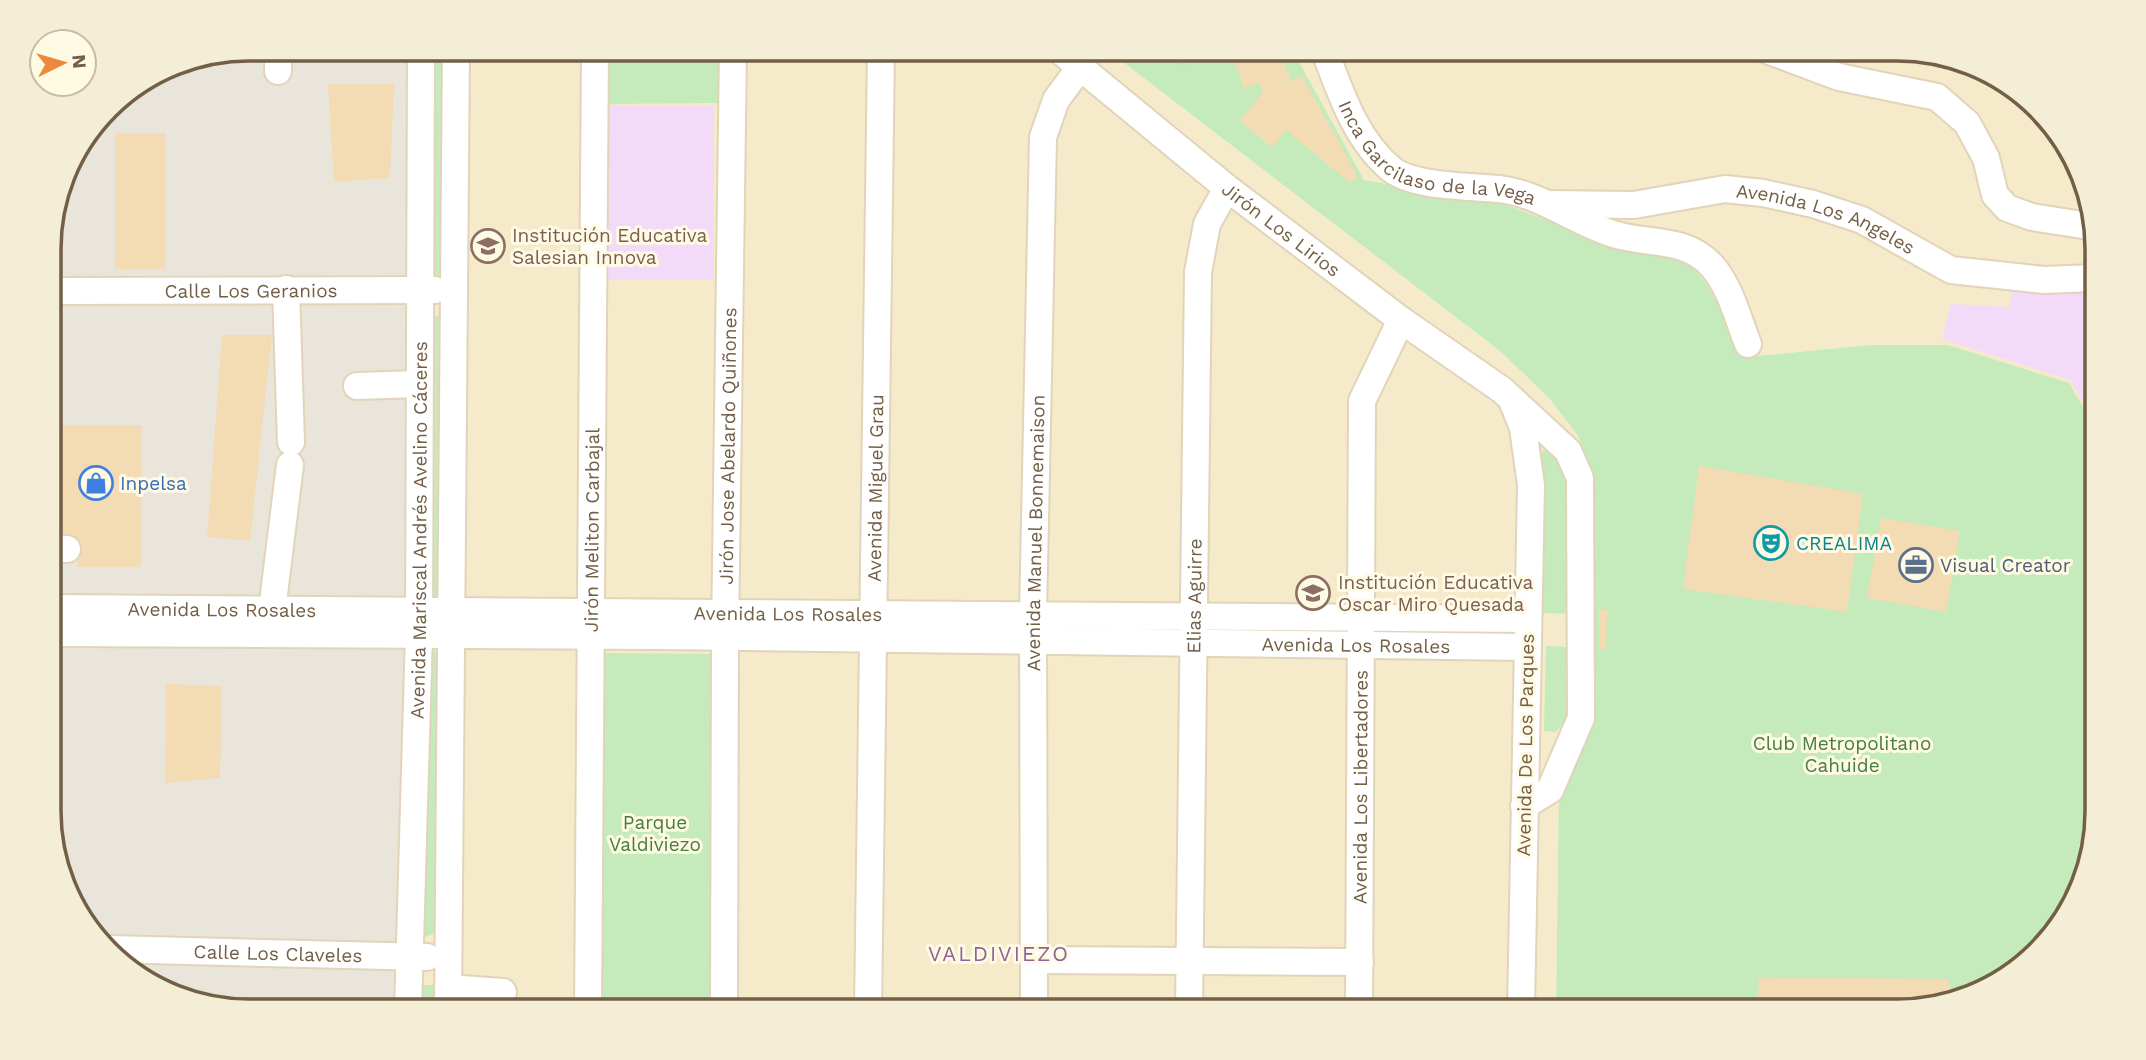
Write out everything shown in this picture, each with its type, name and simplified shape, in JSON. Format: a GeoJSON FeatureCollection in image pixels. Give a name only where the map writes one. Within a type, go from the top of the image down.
{"type":"FeatureCollection","features":[{"type":"Feature","properties":{"kind":"street","name":"Jirón Los Lirios"},"geometry":{"type":"LineString","coordinates":[[1075,61],[1227,188],[1401,320],[1490,381],[1568,451],[1580,478],[1581,718],[1550,790],[1524,806]]}},
{"type":"Feature","properties":{"kind":"street","name":"Inca Garcilaso de la Vega"},"geometry":{"type":"LineString","coordinates":[[1330,61],[1349,113],[1390,168],[1407,180],[1521,192],[1548,204]]}},
{"type":"Feature","properties":{"kind":"street"},"geometry":{"type":"LineString","coordinates":[[1796,61],[1839,77],[1937,97],[1967,123],[1986,158],[1995,195],[2007,208],[2032,217],[2083,225]]}},
{"type":"Feature","properties":{"kind":"street","name":"Avenida Mariscal Andrés Avelino Cáceres"},"geometry":{"type":"LineString","coordinates":[[408,999],[419,623],[421,62]]}},
{"type":"Feature","properties":{"kind":"street","name":"Avenida Mariscal Andrés Avelino Cáceres"},"geometry":{"type":"LineString","coordinates":[[448,999],[446,957],[453,623],[456,62]]}},
{"type":"Feature","properties":{"kind":"street","name":"Jirón Meliton Carbajal"},"geometry":{"type":"LineString","coordinates":[[588,999],[595,62]]}},
{"type":"Feature","properties":{"kind":"street","name":"Jirón Jose Abelardo Quiñones"},"geometry":{"type":"LineString","coordinates":[[724,999],[725,625],[733,62]]}},
{"type":"Feature","properties":{"kind":"street","name":"Avenida Miguel Grau"},"geometry":{"type":"LineString","coordinates":[[868,999],[881,62]]}},
{"type":"Feature","properties":{"kind":"street","name":"Avenida Manuel Bonnemaison"},"geometry":{"type":"LineString","coordinates":[[1034,999],[1033,628],[1043,137],[1056,100],[1081,66]]}},
{"type":"Feature","properties":{"kind":"street","name":"Elias Aguirre"},"geometry":{"type":"LineString","coordinates":[[1189,998],[1198,272],[1207,224],[1227,188]]}},
{"type":"Feature","properties":{"kind":"street","name":"Avenida Los Angeles"},"geometry":{"type":"LineString","coordinates":[[1548,204],[1634,205],[1725,189],[1763,193],[1813,204],[1862,220],[1951,270],[2044,280],[2085,278]]}},
{"type":"Feature","properties":{"kind":"street"},"geometry":{"type":"LineString","coordinates":[[1548,204],[1584,223],[1616,235],[1670,242],[1712,266],[1725,288],[1748,344]]}},
{"type":"Feature","properties":{"kind":"street"},"geometry":{"type":"LineString","coordinates":[[272,610],[290,454],[286,289]]}},
{"type":"Feature","properties":{"kind":"street","name":"Calle Los Geranios"},"geometry":{"type":"LineString","coordinates":[[62,291],[454,291]]}},
{"type":"Feature","properties":{"kind":"street","name":"Avenida Los Libertadores"},"geometry":{"type":"LineString","coordinates":[[1359,998],[1362,401],[1401,320]]}},
{"type":"Feature","properties":{"kind":"street"},"geometry":{"type":"LineString","coordinates":[[357,386],[419,384]]}},
{"type":"Feature","properties":{"kind":"street","name":"Avenida De Los Parques"},"geometry":{"type":"LineString","coordinates":[[1511,400],[1523,428],[1531,485],[1521,998]]}},
{"type":"Feature","properties":{"kind":"street","name":"Avenida Los Rosales"},"geometry":{"type":"LineString","coordinates":[[61,608],[272,610],[419,623]]}},
{"type":"Feature","properties":{"kind":"street","name":"Avenida Los Rosales"},"geometry":{"type":"LineString","coordinates":[[1362,631],[1528,619]]}},
{"type":"Feature","properties":{"kind":"street","name":"Avenida Los Rosales"},"geometry":{"type":"LineString","coordinates":[[61,633],[419,623],[873,626],[1362,631],[1527,646]]}},
{"type":"Feature","properties":{"kind":"street","name":"Calle Los Claveles"},"geometry":{"type":"LineString","coordinates":[[122,949],[446,957]]}},
{"type":"Feature","properties":{"kind":"street"},"geometry":{"type":"LineString","coordinates":[[1035,960],[1360,962]]}},
{"type":"Feature","properties":{"kind":"street"},"geometry":{"type":"LineString","coordinates":[[449,999],[503,992]]}},
{"type":"Feature","properties":{"kind":"shaded area"},"geometry":{"type":"Polygon","coordinates":[[[1122,61],[1500,351],[1550,399],[1578,436],[1593,476],[1593,700],[1559,781],[1556,998],[406,999],[413,62],[1122,61]]]}},
{"type":"Feature","properties":{"kind":"shaded area"},"geometry":{"type":"Polygon","coordinates":[[[1299,61],[1897,61],[1958,71],[2001,93],[2021,108],[2053,145],[2070,177],[2083,224],[2085,249],[2085,405],[1870,345],[1748,357],[1567,228],[1504,204],[1364,180],[1299,61]]]}},
{"type":"Feature","properties":{"kind":"shaded area"},"geometry":{"type":"Polygon","coordinates":[[[236,62],[413,62],[406,999],[249,999],[200,992],[166,979],[145,967],[108,935],[81,894],[71,872],[65,848],[61,811],[62,236],[65,212],[81,166],[108,125],[125,108],[155,86],[188,71],[236,62]]]}},
{"type":"Feature","properties":{"kind":"shaded area"},"geometry":{"type":"Polygon","coordinates":[[[604,105],[714,105],[714,280],[604,280],[604,105]]]}},
{"type":"Feature","properties":{"kind":"shaded area"},"geometry":{"type":"Polygon","coordinates":[[[2013,287],[2085,291],[2085,400],[2082,400],[2070,380],[1942,339],[1951,304],[2009,307],[2013,287]]]}},
{"type":"Feature","properties":{"kind":"green space","name":"Club Metropolitano Cahuide"},"geometry":{"type":"Polygon","coordinates":[[[1122,61],[1299,61],[1364,180],[1504,204],[1567,228],[1687,263],[1704,280],[1748,357],[1870,345],[1948,345],[2069,383],[2081,404],[2085,405],[2084,824],[2075,872],[2065,894],[2038,935],[2021,952],[2001,967],[1958,989],[1910,998],[1556,998],[1559,781],[1571,752],[1593,476],[1578,436],[1550,399],[1500,351],[1122,61]]]}},
{"type":"Feature","properties":{"kind":"green space"},"geometry":{"type":"Polygon","coordinates":[[[428,62],[446,62],[443,274],[431,278],[428,62]]]}},
{"type":"Feature","properties":{"kind":"green space"},"geometry":{"type":"Polygon","coordinates":[[[605,62],[721,62],[720,103],[605,104],[605,62]]]}},
{"type":"Feature","properties":{"kind":"green space"},"geometry":{"type":"Polygon","coordinates":[[[430,316],[447,317],[443,601],[427,599],[430,316]]]}},
{"type":"Feature","properties":{"kind":"green space"},"geometry":{"type":"Polygon","coordinates":[[[1550,448],[1572,480],[1574,614],[1542,613],[1540,452],[1550,448]]]}},
{"type":"Feature","properties":{"kind":"green space"},"geometry":{"type":"Polygon","coordinates":[[[1546,646],[1569,647],[1569,705],[1562,725],[1555,732],[1544,731],[1546,646]]]}},
{"type":"Feature","properties":{"kind":"green space"},"geometry":{"type":"Polygon","coordinates":[[[428,649],[442,654],[436,933],[422,938],[428,649]]]}},
{"type":"Feature","properties":{"kind":"green space","name":"Parque Valdiviezo"},"geometry":{"type":"Polygon","coordinates":[[[600,653],[715,654],[711,999],[596,999],[600,653]]]}},
{"type":"Feature","properties":{"kind":"green space"},"geometry":{"type":"Polygon","coordinates":[[[416,985],[435,985],[435,999],[416,999],[416,985]]]}},
{"type":"Feature","properties":{"kind":"building"},"geometry":{"type":"Polygon","coordinates":[[[1234,61],[1283,61],[1291,79],[1280,85],[1302,76],[1358,177],[1350,183],[1286,130],[1272,147],[1240,121],[1263,92],[1258,83],[1244,88],[1234,61]]]}},
{"type":"Feature","properties":{"kind":"building"},"geometry":{"type":"Polygon","coordinates":[[[328,84],[394,84],[390,178],[334,182],[328,84]]]}},
{"type":"Feature","properties":{"kind":"building"},"geometry":{"type":"Polygon","coordinates":[[[115,133],[166,133],[165,269],[115,269],[115,133]]]}},
{"type":"Feature","properties":{"kind":"building"},"geometry":{"type":"Polygon","coordinates":[[[222,335],[272,335],[250,541],[207,537],[222,335]]]}},
{"type":"Feature","properties":{"kind":"building","name":"Inpelsa"},"geometry":{"type":"Polygon","coordinates":[[[62,425],[142,425],[141,567],[77,567],[77,541],[61,541],[62,425]]]}},
{"type":"Feature","properties":{"kind":"building"},"geometry":{"type":"Polygon","coordinates":[[[1699,466],[1863,494],[1847,612],[1683,589],[1699,466]]]}},
{"type":"Feature","properties":{"kind":"building"},"geometry":{"type":"Polygon","coordinates":[[[1881,518],[1960,531],[1946,612],[1867,598],[1881,518]]]}},
{"type":"Feature","properties":{"kind":"building"},"geometry":{"type":"Polygon","coordinates":[[[1599,610],[1607,610],[1606,649],[1599,649],[1599,610]]]}},
{"type":"Feature","properties":{"kind":"building"},"geometry":{"type":"Polygon","coordinates":[[[166,684],[222,686],[220,778],[165,783],[166,684]]]}},
{"type":"Feature","properties":{"kind":"building"},"geometry":{"type":"Polygon","coordinates":[[[1759,977],[1949,979],[1949,991],[1910,998],[1758,998],[1759,977]]]}},
{"type":"Feature","properties":{"kind":"place","name":"Institución Educativa Salesian Innova"},"geometry":{"type":"Point","coordinates":[488,246]}},
{"type":"Feature","properties":{"kind":"place","name":"Inpelsa"},"geometry":{"type":"Point","coordinates":[96,483]}},
{"type":"Feature","properties":{"kind":"place","name":"CREALIMA"},"geometry":{"type":"Point","coordinates":[1771,543]}},
{"type":"Feature","properties":{"kind":"place","name":"Visual Creator"},"geometry":{"type":"Point","coordinates":[1916,565]}},
{"type":"Feature","properties":{"kind":"place","name":"Institución Educativa Oscar Miro Quesada"},"geometry":{"type":"Point","coordinates":[1313,593]}},
{"type":"Feature","properties":{"kind":"district","name":"VALDIVIEZO"},"geometry":{"type":"Point","coordinates":[999,954]}}]}
